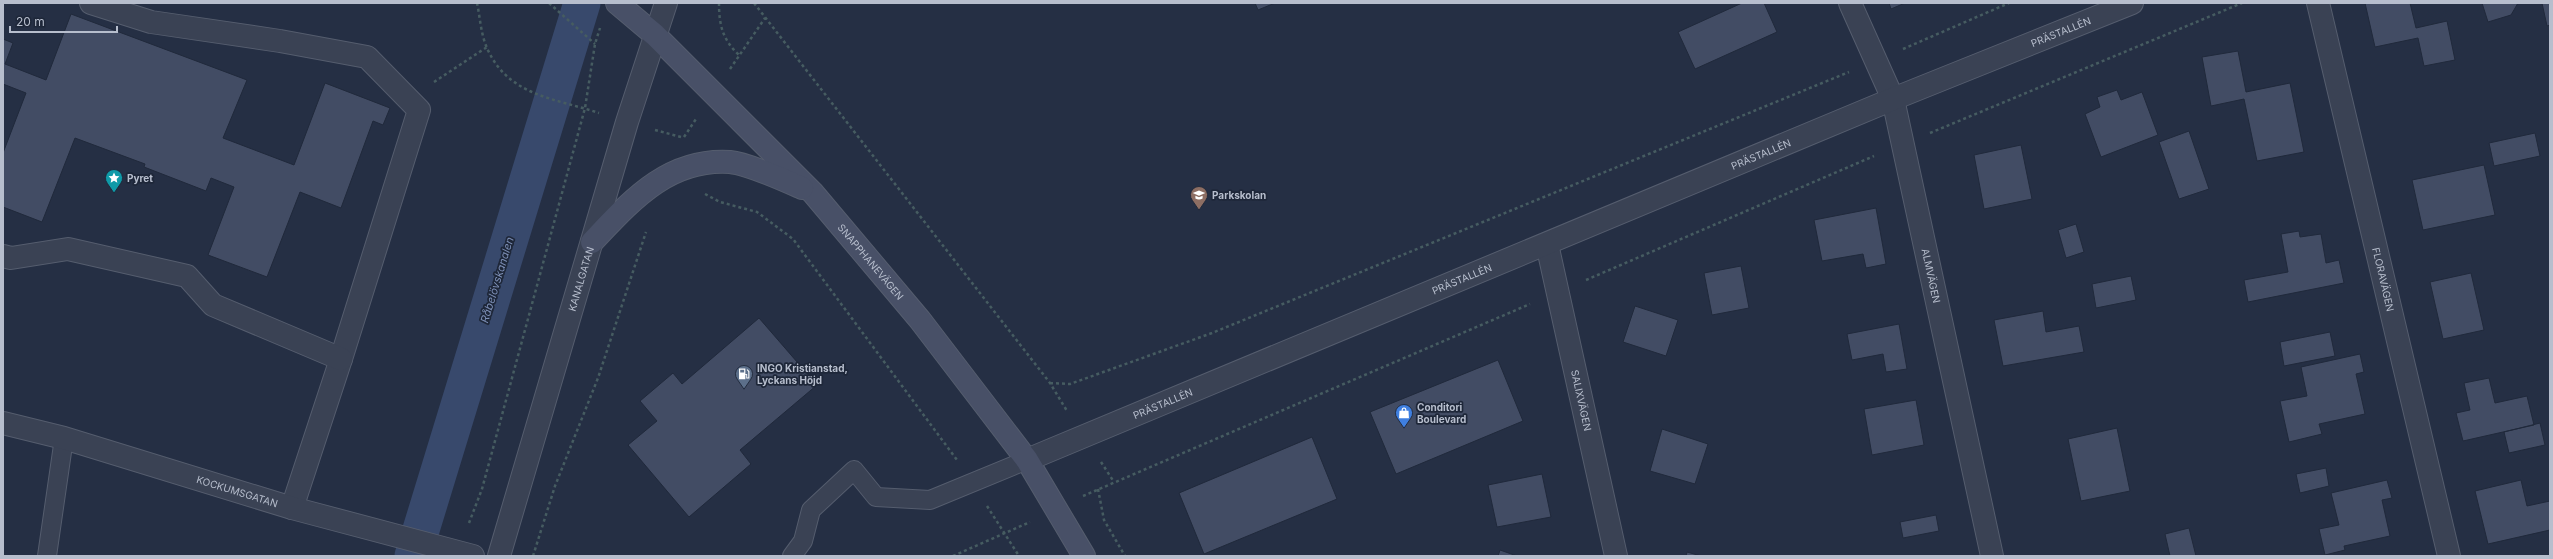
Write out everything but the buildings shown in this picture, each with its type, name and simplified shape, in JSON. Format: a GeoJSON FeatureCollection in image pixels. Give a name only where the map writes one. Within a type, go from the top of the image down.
{"type":"FeatureCollection","features":[{"type":"Feature","properties":{"kind":"main road","name":"SNAPPHANEVÄGEN"},"geometry":{"type":"LineString","coordinates":[[617,3],[655,35],[813,193],[920,320],[1027,460],[1084,556]]}},
{"type":"Feature","properties":{"kind":"main road"},"geometry":{"type":"LineString","coordinates":[[592,242],[635,197],[670,174],[692,164],[731,162],[779,178],[813,193]]}},
{"type":"Feature","properties":{"kind":"street"},"geometry":{"type":"LineString","coordinates":[[91,3],[151,22],[280,41],[367,57],[419,110],[342,359],[292,508]]}},
{"type":"Feature","properties":{"kind":"street","name":"KANALGATAN"},"geometry":{"type":"LineString","coordinates":[[499,556],[592,242],[666,3]]}},
{"type":"Feature","properties":{"kind":"street","name":"ALMVÄGEN"},"geometry":{"type":"LineString","coordinates":[[1850,3],[1893,99],[1992,556]]}},
{"type":"Feature","properties":{"kind":"street","name":"PRÄSTALLÉN"},"geometry":{"type":"LineString","coordinates":[[1027,460],[1893,99],[2132,3]]}},
{"type":"Feature","properties":{"kind":"street","name":"FLORAVÄGEN"},"geometry":{"type":"LineString","coordinates":[[2318,3],[2449,556]]}},
{"type":"Feature","properties":{"kind":"street","name":"SALIXVÄGEN"},"geometry":{"type":"LineString","coordinates":[[1547,244],[1616,556]]}},
{"type":"Feature","properties":{"kind":"street"},"geometry":{"type":"LineString","coordinates":[[3,256],[11,258],[68,249],[187,276],[213,305],[342,359]]}},
{"type":"Feature","properties":{"kind":"street","name":"KOCKUMSGATAN"},"geometry":{"type":"LineString","coordinates":[[3,423],[64,438],[292,508],[457,552]]}},
{"type":"Feature","properties":{"kind":"lane"},"geometry":{"type":"LineString","coordinates":[[47,556],[64,438]]}},
{"type":"Feature","properties":{"kind":"lane","name":"PRÄSTALLÉN"},"geometry":{"type":"LineString","coordinates":[[792,556],[803,541],[811,510],[854,470],[876,497],[930,500],[1027,460]]}},
{"type":"Feature","properties":{"kind":"path"},"geometry":{"type":"LineString","coordinates":[[477,3],[486,47],[498,69],[524,90],[573,106],[585,108]]}},
{"type":"Feature","properties":{"kind":"path"},"geometry":{"type":"LineString","coordinates":[[457,552],[482,489],[585,108],[595,44],[549,3]]}},
{"type":"Feature","properties":{"kind":"path"},"geometry":{"type":"LineString","coordinates":[[719,3],[719,18],[726,43],[740,55]]}},
{"type":"Feature","properties":{"kind":"path"},"geometry":{"type":"LineString","coordinates":[[754,3],[1050,383],[1070,384],[1212,333],[1876,61],[2009,3]]}},
{"type":"Feature","properties":{"kind":"path"},"geometry":{"type":"LineString","coordinates":[[1114,482],[1903,144],[2242,3]]}},
{"type":"Feature","properties":{"kind":"path"},"geometry":{"type":"LineString","coordinates":[[765,18],[684,138],[701,192],[720,202],[757,212],[793,240],[895,375],[973,483],[1019,556]]}},
{"type":"Feature","properties":{"kind":"path"},"geometry":{"type":"LineString","coordinates":[[408,100],[486,47]]}},
{"type":"Feature","properties":{"kind":"path"},"geometry":{"type":"LineString","coordinates":[[534,556],[555,486],[598,378],[646,231]]}},
{"type":"Feature","properties":{"kind":"path"},"geometry":{"type":"LineString","coordinates":[[1098,489],[1104,520],[1125,556]]}},
{"type":"Feature","properties":{"kind":"waterway","name":"Råbelövskanalen"},"geometry":{"type":"LineString","coordinates":[[413,556],[582,3]]}},
{"type":"Feature","properties":{"kind":"place","name":"Pyret"},"geometry":{"type":"Point","coordinates":[114,193]}},
{"type":"Feature","properties":{"kind":"place","name":"Parkskolan"},"geometry":{"type":"Point","coordinates":[1199,210]}},
{"type":"Feature","properties":{"kind":"place","name":"INGO Kristianstad, Lyckans Höjd"},"geometry":{"type":"Point","coordinates":[744,389]}},
{"type":"Feature","properties":{"kind":"place","name":"Conditori Boulevard"},"geometry":{"type":"Point","coordinates":[1404,428]}}]}
